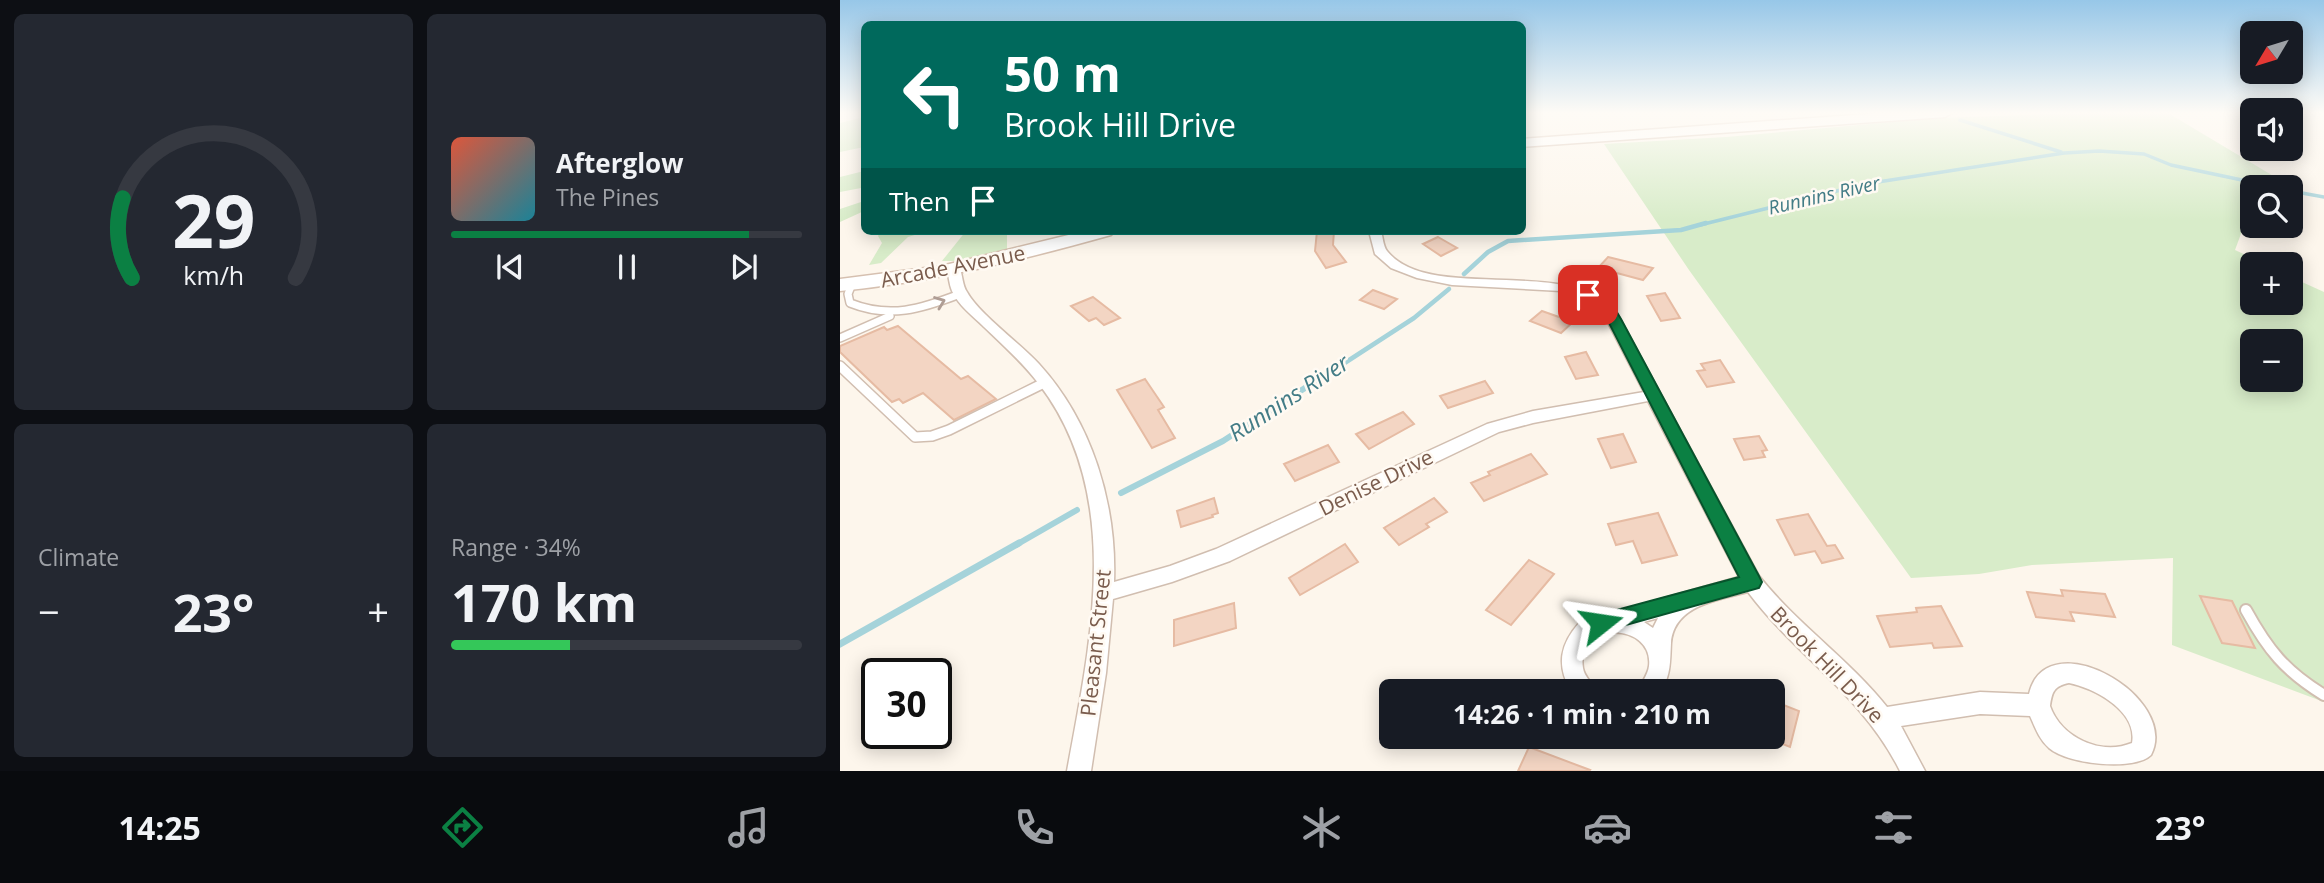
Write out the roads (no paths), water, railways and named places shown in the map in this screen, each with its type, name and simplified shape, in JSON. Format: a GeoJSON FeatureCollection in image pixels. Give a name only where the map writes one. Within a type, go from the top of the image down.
{"type":"FeatureCollection","features":[{"type":"Feature","properties":{"kind":"main road","name":"Arcade Avenue"},"geometry":{"type":"LineString","coordinates":[[846,285],[954,270],[1010,258],[1091,235]]}},
{"type":"Feature","properties":{"kind":"street","name":"Brook Hill Drive"},"geometry":{"type":"LineString","coordinates":[[1376,235],[1384,256],[1407,269],[1429,276],[1486,286],[1563,287],[1599,301],[1614,319],[1752,582],[1770,607],[1858,690],[1883,719],[1913,771]]}},
{"type":"Feature","properties":{"kind":"street"},"geometry":{"type":"LineString","coordinates":[[954,270],[960,294]]}},
{"type":"Feature","properties":{"kind":"street","name":"Pleasant Street"},"geometry":{"type":"LineString","coordinates":[[960,294],[1046,382],[1072,420],[1086,450],[1096,485],[1103,521],[1105,593],[1079,771]]}},
{"type":"Feature","properties":{"kind":"street","name":"Denise Drive"},"geometry":{"type":"LineString","coordinates":[[1105,593],[1172,574],[1236,550],[1493,428],[1533,417],[1653,395]]}},
{"type":"Feature","properties":{"kind":"street"},"geometry":{"type":"LineString","coordinates":[[1575,679],[1570,665],[1572,651],[1583,634],[1601,623],[1752,582]]}},
{"type":"Feature","properties":{"kind":"street"},"geometry":{"type":"LineString","coordinates":[[1656,679],[1661,670],[1660,636],[1663,627],[1687,600]]}},
{"type":"Feature","properties":{"kind":"street"},"geometry":{"type":"LineString","coordinates":[[1601,623],[1616,621],[1632,624],[1645,631],[1660,655]]}},
{"type":"Feature","properties":{"kind":"street"},"geometry":{"type":"LineString","coordinates":[[2077,674],[2104,683],[2133,708],[2142,723],[2146,738],[2144,751],[2136,761],[2123,766],[2106,766],[2088,760],[2055,737],[2044,722],[2038,706],[2038,692],[2044,682],[2054,675],[2077,674]]}},
{"type":"Feature","properties":{"kind":"street"},"geometry":{"type":"LineString","coordinates":[[1883,719],[1998,701],[2038,706]]}},
{"type":"Feature","properties":{"kind":"lane"},"geometry":{"type":"LineString","coordinates":[[846,285],[850,303],[874,313],[893,314],[920,310],[960,294]]}},
{"type":"Feature","properties":{"kind":"lane"},"geometry":{"type":"LineString","coordinates":[[840,338],[893,314]]}},
{"type":"Feature","properties":{"kind":"lane"},"geometry":{"type":"LineString","coordinates":[[840,366],[915,437],[932,436],[949,430],[1046,382]]}},
{"type":"Feature","properties":{"kind":"lane"},"geometry":{"type":"LineString","coordinates":[[2246,610],[2269,653],[2292,676],[2324,695]]}},
{"type":"Feature","properties":{"kind":"waterway"},"geometry":{"type":"LineString","coordinates":[[2051,149],[2061,152]]}},
{"type":"Feature","properties":{"kind":"waterway","name":"Runnins River"},"geometry":{"type":"LineString","coordinates":[[1700,225],[1865,184],[2064,153],[2099,151],[2144,154],[2171,165],[2240,180]]}},
{"type":"Feature","properties":{"kind":"waterway","name":"Runnins River"},"geometry":{"type":"LineString","coordinates":[[2303,193],[2324,197]]}},
{"type":"Feature","properties":{"kind":"waterway","name":"Runnins River"},"geometry":{"type":"LineString","coordinates":[[1464,274],[1488,252],[1508,241],[1681,230],[1706,223]]}},
{"type":"Feature","properties":{"kind":"waterway","name":"Runnins River"},"geometry":{"type":"LineString","coordinates":[[1340,366],[1414,318],[1449,289]]}},
{"type":"Feature","properties":{"kind":"waterway","name":"Runnins River"},"geometry":{"type":"LineString","coordinates":[[1121,493],[1223,441],[1342,364]]}},
{"type":"Feature","properties":{"kind":"waterway","name":"Runnins River"},"geometry":{"type":"LineString","coordinates":[[1016,545],[1077,510]]}},
{"type":"Feature","properties":{"kind":"waterway","name":"Runnins River"},"geometry":{"type":"LineString","coordinates":[[840,644],[1019,543]]}}]}
